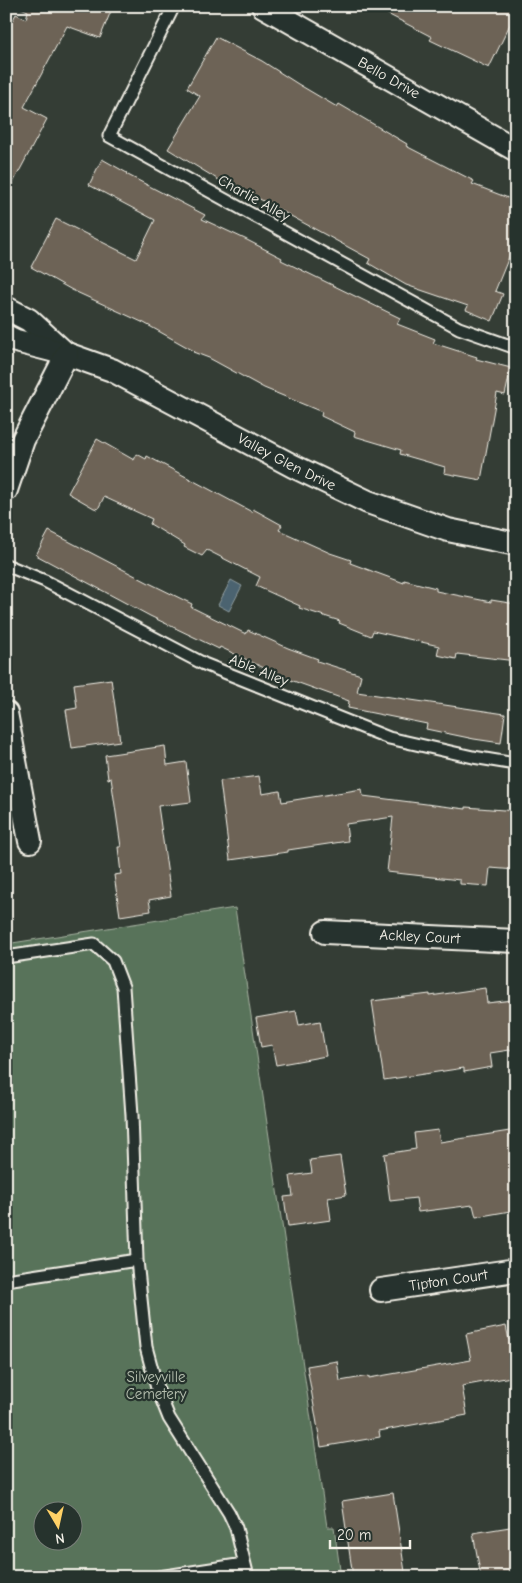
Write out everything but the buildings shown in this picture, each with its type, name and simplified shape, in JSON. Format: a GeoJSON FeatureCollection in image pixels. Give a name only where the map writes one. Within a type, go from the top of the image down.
{"type":"FeatureCollection","features":[{"type":"Feature","properties":{"kind":"street","name":"Bello Drive"},"geometry":{"type":"LineString","coordinates":[[263,6],[516,150]]}},
{"type":"Feature","properties":{"kind":"street","name":"Valley Glen Drive"},"geometry":{"type":"LineString","coordinates":[[6,308],[29,320],[67,354]]}},
{"type":"Feature","properties":{"kind":"street","name":"Valley Glen Drive"},"geometry":{"type":"LineString","coordinates":[[6,336],[16,341],[67,354],[112,370],[293,466],[368,502],[448,530],[516,544]]}},
{"type":"Feature","properties":{"kind":"street"},"geometry":{"type":"LineString","coordinates":[[6,490],[23,440],[67,354]]}},
{"type":"Feature","properties":{"kind":"street"},"geometry":{"type":"LineString","coordinates":[[6,713],[30,841]]}},
{"type":"Feature","properties":{"kind":"street","name":"Ackley Court"},"geometry":{"type":"LineString","coordinates":[[325,932],[516,941]]}},
{"type":"Feature","properties":{"kind":"street","name":"Tipton Court"},"geometry":{"type":"LineString","coordinates":[[381,1290],[516,1270]]}},
{"type":"Feature","properties":{"kind":"lane","name":"Charlie Alley"},"geometry":{"type":"LineString","coordinates":[[174,6],[109,136],[459,328],[516,348]]}},
{"type":"Feature","properties":{"kind":"lane","name":"Able Alley"},"geometry":{"type":"LineString","coordinates":[[6,565],[45,581],[204,664],[389,738],[473,758],[516,764]]}},
{"type":"Feature","properties":{"kind":"lane"},"geometry":{"type":"LineString","coordinates":[[6,957],[94,944],[113,961],[123,987],[132,1115],[137,1260],[146,1347],[157,1388],[169,1418],[229,1513],[236,1528],[248,1577]]}},
{"type":"Feature","properties":{"kind":"lane"},"geometry":{"type":"LineString","coordinates":[[6,1280],[137,1260]]}},
{"type":"Feature","properties":{"kind":"lane"},"geometry":{"type":"LineString","coordinates":[[159,1577],[244,1564]]}},
{"type":"Feature","properties":{"kind":"green space","name":"Silveyville Cemetery"},"geometry":{"type":"Polygon","coordinates":[[[235,908],[327,1527],[334,1527],[341,1577],[6,1577],[6,944],[235,908]]]}},
{"type":"Feature","properties":{"kind":"water"},"geometry":{"type":"Polygon","coordinates":[[[231,580],[242,586],[229,611],[218,605],[231,580]]]}}]}
